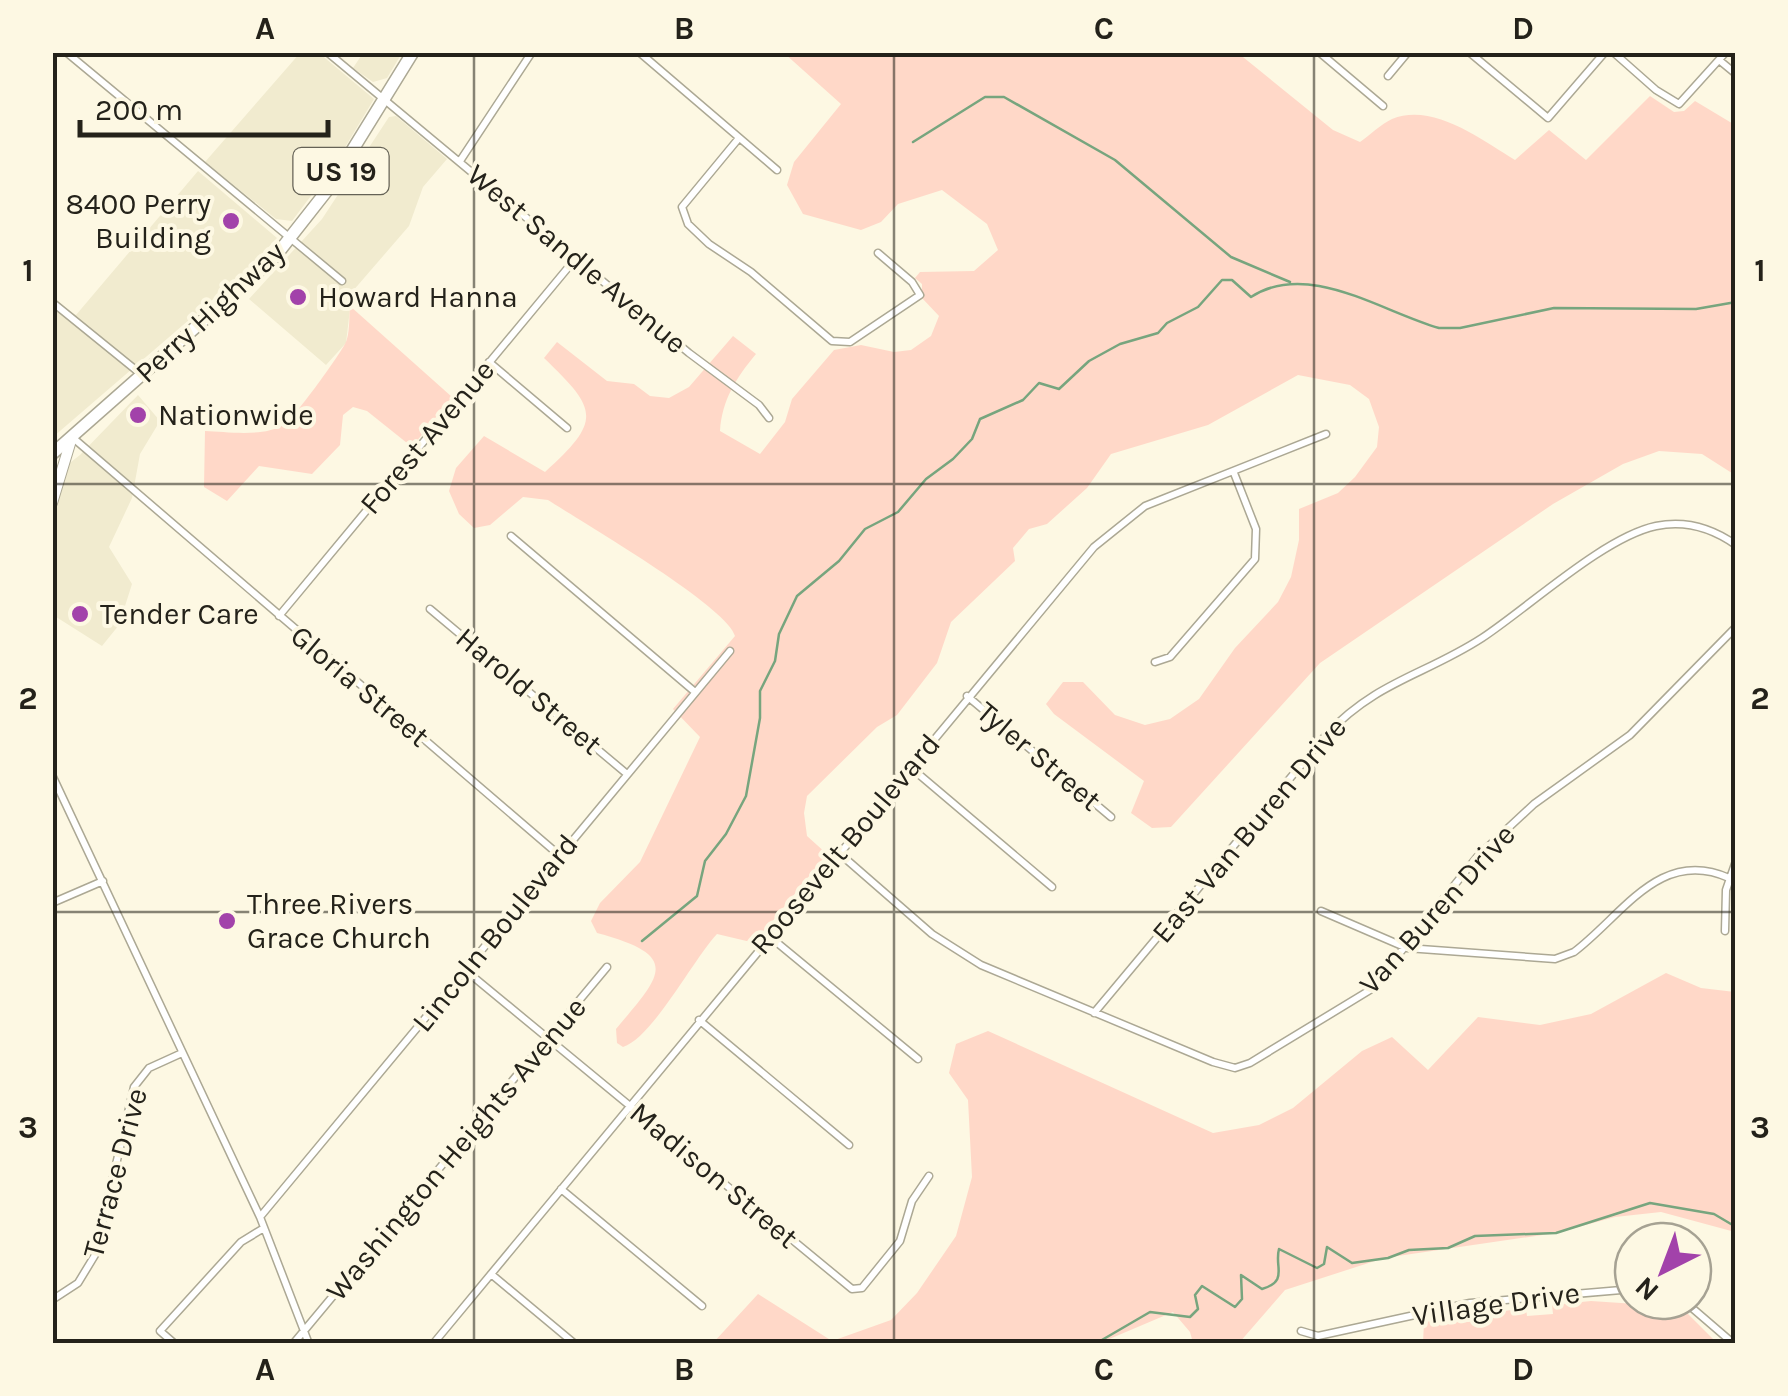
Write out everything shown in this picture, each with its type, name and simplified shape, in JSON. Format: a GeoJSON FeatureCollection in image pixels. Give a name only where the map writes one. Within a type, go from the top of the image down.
{"type":"FeatureCollection","features":[{"type":"Feature","properties":{"kind":"main road","name":"Perry Highway"},"geometry":{"type":"LineString","coordinates":[[52,454],[240,292],[290,239],[329,188],[413,52]]}},
{"type":"Feature","properties":{"kind":"street"},"geometry":{"type":"LineString","coordinates":[[66,52],[342,281]]}},
{"type":"Feature","properties":{"kind":"street","name":"West Sandle Avenue"},"geometry":{"type":"LineString","coordinates":[[327,52],[689,353],[759,405],[769,418]]}},
{"type":"Feature","properties":{"kind":"street"},"geometry":{"type":"LineString","coordinates":[[460,161],[532,52]]}},
{"type":"Feature","properties":{"kind":"street"},"geometry":{"type":"LineString","coordinates":[[639,52],[777,170]]}},
{"type":"Feature","properties":{"kind":"street"},"geometry":{"type":"LineString","coordinates":[[1319,52],[1383,106]]}},
{"type":"Feature","properties":{"kind":"street"},"geometry":{"type":"LineString","coordinates":[[1388,76],[1408,52]]}},
{"type":"Feature","properties":{"kind":"street"},"geometry":{"type":"LineString","coordinates":[[1468,52],[1548,118],[1605,52]]}},
{"type":"Feature","properties":{"kind":"street"},"geometry":{"type":"LineString","coordinates":[[1613,52],[1656,90],[1680,104],[1726,52]]}},
{"type":"Feature","properties":{"kind":"street"},"geometry":{"type":"LineString","coordinates":[[1719,60],[1736,74]]}},
{"type":"Feature","properties":{"kind":"street"},"geometry":{"type":"LineString","coordinates":[[739,138],[682,207],[688,224],[709,244],[751,272],[832,341],[850,342],[920,295],[912,282],[878,252]]}},
{"type":"Feature","properties":{"kind":"street","name":"Forest Avenue"},"geometry":{"type":"LineString","coordinates":[[279,616],[576,258]]}},
{"type":"Feature","properties":{"kind":"street"},"geometry":{"type":"LineString","coordinates":[[52,302],[142,376]]}},
{"type":"Feature","properties":{"kind":"street"},"geometry":{"type":"LineString","coordinates":[[489,362],[567,428]]}},
{"type":"Feature","properties":{"kind":"street","name":"Roosevelt Boulevard"},"geometry":{"type":"LineString","coordinates":[[432,1344],[967,696],[1116,527],[1145,506],[1326,434]]}},
{"type":"Feature","properties":{"kind":"street"},"geometry":{"type":"LineString","coordinates":[[52,502],[72,437]]}},
{"type":"Feature","properties":{"kind":"street","name":"Gloria Street"},"geometry":{"type":"LineString","coordinates":[[72,437],[559,855]]}},
{"type":"Feature","properties":{"kind":"street"},"geometry":{"type":"LineString","coordinates":[[1155,662],[1170,657],[1255,559],[1256,530],[1234,473]]}},
{"type":"Feature","properties":{"kind":"street","name":"East Van Buren Drive"},"geometry":{"type":"LineString","coordinates":[[1094,1013],[1327,734],[1368,696],[1479,640],[1636,532],[1686,524],[1716,533],[1736,545]]}},
{"type":"Feature","properties":{"kind":"street"},"geometry":{"type":"LineString","coordinates":[[511,536],[695,692]]}},
{"type":"Feature","properties":{"kind":"street","name":"Harold Street"},"geometry":{"type":"LineString","coordinates":[[430,609],[628,774]]}},
{"type":"Feature","properties":{"kind":"street","name":"Van Buren Drive"},"geometry":{"type":"LineString","coordinates":[[1094,1013],[1226,1067],[1242,1066],[1370,990],[1476,857],[1544,796],[1630,735],[1736,627]]}},
{"type":"Feature","properties":{"kind":"street","name":"Lincoln Boulevard"},"geometry":{"type":"LineString","coordinates":[[260,1217],[730,651]]}},
{"type":"Feature","properties":{"kind":"street","name":"Tyler Street"},"geometry":{"type":"LineString","coordinates":[[967,696],[1111,817]]}},
{"type":"Feature","properties":{"kind":"street"},"geometry":{"type":"LineString","coordinates":[[909,766],[1052,887]]}},
{"type":"Feature","properties":{"kind":"street"},"geometry":{"type":"LineString","coordinates":[[52,775],[260,1217],[309,1344]]}},
{"type":"Feature","properties":{"kind":"street"},"geometry":{"type":"LineString","coordinates":[[839,853],[958,952],[1094,1013]]}},
{"type":"Feature","properties":{"kind":"street"},"geometry":{"type":"LineString","coordinates":[[1725,931],[1728,878],[1736,861]]}},
{"type":"Feature","properties":{"kind":"street"},"geometry":{"type":"LineString","coordinates":[[1321,910],[1407,948],[1563,958],[1664,875],[1690,868],[1728,878]]}},
{"type":"Feature","properties":{"kind":"street"},"geometry":{"type":"LineString","coordinates":[[52,903],[103,882]]}},
{"type":"Feature","properties":{"kind":"street"},"geometry":{"type":"LineString","coordinates":[[770,936],[918,1059]]}},
{"type":"Feature","properties":{"kind":"street","name":"Washington Heights Avenue"},"geometry":{"type":"LineString","coordinates":[[292,1344],[607,967]]}},
{"type":"Feature","properties":{"kind":"street","name":"Madison Street"},"geometry":{"type":"LineString","coordinates":[[465,970],[858,1290],[900,1241],[912,1201],[928,1176]]}},
{"type":"Feature","properties":{"kind":"street"},"geometry":{"type":"LineString","coordinates":[[699,1020],[849,1144]]}},
{"type":"Feature","properties":{"kind":"street","name":"Terrace Drive"},"geometry":{"type":"LineString","coordinates":[[52,1300],[78,1283],[95,1255],[134,1087],[149,1068],[182,1054]]}},
{"type":"Feature","properties":{"kind":"street"},"geometry":{"type":"LineString","coordinates":[[561,1189],[702,1306]]}},
{"type":"Feature","properties":{"kind":"street"},"geometry":{"type":"LineString","coordinates":[[175,1344],[160,1331],[241,1242],[264,1228]]}},
{"type":"Feature","properties":{"kind":"street"},"geometry":{"type":"LineString","coordinates":[[491,1274],[575,1344]]}},
{"type":"Feature","properties":{"kind":"street","name":"Village Drive"},"geometry":{"type":"LineString","coordinates":[[1301,1331],[1318,1336],[1470,1304],[1613,1291]]}},
{"type":"Feature","properties":{"kind":"street"},"geometry":{"type":"LineString","coordinates":[[1707,1321],[1734,1344]]}},
{"type":"Feature","properties":{"kind":"shaded area"},"geometry":{"type":"Polygon","coordinates":[[[363,52],[402,53],[387,78],[373,82],[353,68],[363,52]]]}},
{"type":"Feature","properties":{"kind":"shaded area"},"geometry":{"type":"Polygon","coordinates":[[[300,53],[319,53],[374,99],[335,164],[292,221],[276,219],[205,162],[300,53]]]}},
{"type":"Feature","properties":{"kind":"shaded area"},"geometry":{"type":"Polygon","coordinates":[[[784,53],[1238,53],[1333,130],[1360,142],[1392,119],[1424,115],[1456,126],[1515,160],[1549,130],[1586,160],[1650,96],[1674,112],[1684,111],[1695,101],[1735,125],[1735,475],[1702,454],[1659,451],[1623,464],[1553,504],[1320,663],[1171,827],[1152,828],[1131,813],[1144,781],[1046,704],[1063,682],[1083,682],[1115,715],[1145,725],[1170,719],[1199,699],[1235,648],[1278,602],[1291,577],[1299,540],[1299,509],[1338,493],[1355,477],[1377,447],[1379,427],[1369,399],[1350,385],[1298,375],[1208,425],[1111,454],[1087,488],[1047,524],[1029,529],[1013,548],[1015,561],[951,622],[937,663],[897,715],[877,727],[807,796],[807,836],[827,854],[755,943],[717,934],[647,1029],[623,1047],[617,1043],[616,1029],[644,994],[656,969],[653,959],[643,950],[597,933],[591,921],[600,903],[640,862],[700,737],[673,709],[735,636],[708,606],[682,586],[548,500],[523,497],[490,525],[474,528],[459,514],[449,491],[456,468],[484,436],[545,472],[577,439],[586,415],[583,403],[544,358],[557,342],[607,381],[634,384],[650,396],[669,398],[689,387],[733,336],[756,354],[731,390],[720,431],[760,454],[785,422],[792,399],[834,350],[861,345],[894,352],[911,350],[931,336],[939,316],[922,298],[922,284],[915,278],[920,272],[974,271],[998,250],[987,224],[942,190],[898,204],[881,222],[861,230],[803,214],[787,185],[794,162],[841,104],[784,53]]]}},
{"type":"Feature","properties":{"kind":"shaded area"},"geometry":{"type":"Polygon","coordinates":[[[396,116],[447,159],[423,187],[409,226],[352,292],[346,343],[326,365],[249,299],[322,219],[389,117],[396,116]]]}},
{"type":"Feature","properties":{"kind":"shaded area"},"geometry":{"type":"Polygon","coordinates":[[[198,171],[277,238],[247,270],[53,437],[52,302],[76,315],[198,171]]]}},
{"type":"Feature","properties":{"kind":"shaded area"},"geometry":{"type":"Polygon","coordinates":[[[350,306],[452,397],[412,447],[367,411],[353,407],[343,415],[340,445],[312,474],[259,466],[227,501],[204,487],[205,431],[256,432],[275,429],[289,420],[345,344],[350,306]]]}},
{"type":"Feature","properties":{"kind":"shaded area"},"geometry":{"type":"Polygon","coordinates":[[[138,395],[160,421],[140,454],[132,498],[109,547],[132,584],[119,625],[102,646],[53,615],[53,476],[80,455],[138,395]]]}},
{"type":"Feature","properties":{"kind":"shaded area"},"geometry":{"type":"Polygon","coordinates":[[[1666,973],[1701,988],[1735,992],[1735,1232],[1713,1226],[1713,1221],[1694,1221],[1661,1212],[1615,1217],[1556,1233],[1384,1258],[1285,1290],[1239,1343],[1193,1343],[1190,1332],[1173,1312],[1100,1343],[713,1343],[758,1294],[832,1341],[891,1320],[917,1293],[956,1236],[972,1177],[968,1100],[949,1073],[956,1044],[988,1031],[1213,1133],[1259,1125],[1293,1108],[1362,1051],[1392,1037],[1428,1070],[1478,1017],[1540,1025],[1591,1014],[1666,973]]]}},
{"type":"Feature","properties":{"kind":"shaded area"},"geometry":{"type":"Polygon","coordinates":[[[1613,1302],[1613,1321],[1695,1321],[1717,1343],[1423,1343],[1424,1322],[1526,1308],[1527,1316],[1553,1314],[1552,1305],[1613,1302]]]}},
{"type":"Feature","properties":{"kind":"waterway"},"geometry":{"type":"LineString","coordinates":[[913,142],[985,97],[1004,97],[1115,160],[1231,257],[1290,282]]}},
{"type":"Feature","properties":{"kind":"waterway"},"geometry":{"type":"LineString","coordinates":[[642,941],[697,896],[705,861],[726,834],[746,796],[760,718],[760,691],[775,661],[779,634],[797,596],[839,561],[865,529],[898,512],[926,479],[953,459],[972,439],[980,419],[1023,400],[1039,383],[1059,389],[1089,361],[1120,344],[1158,333],[1167,323],[1198,307],[1222,280],[1232,280],[1251,297],[1273,287],[1320,286],[1439,328],[1460,328],[1554,308],[1696,309],[1736,302]]}},
{"type":"Feature","properties":{"kind":"waterway"},"geometry":{"type":"LineString","coordinates":[[1095,1344],[1150,1312],[1190,1317],[1198,1309],[1195,1295],[1202,1286],[1235,1307],[1242,1299],[1241,1275],[1262,1289],[1275,1282],[1279,1249],[1317,1268],[1324,1264],[1327,1247],[1352,1263],[1388,1258],[1409,1250],[1448,1248],[1475,1236],[1556,1233],[1650,1203],[1714,1214],[1736,1227]]}},
{"type":"Feature","properties":{"kind":"place","name":"8400 Perry Building"},"geometry":{"type":"Point","coordinates":[231,221]}},
{"type":"Feature","properties":{"kind":"place","name":"Howard Hanna"},"geometry":{"type":"Point","coordinates":[298,297]}},
{"type":"Feature","properties":{"kind":"place","name":"Nationwide"},"geometry":{"type":"Point","coordinates":[138,415]}},
{"type":"Feature","properties":{"kind":"place","name":"Tender Care"},"geometry":{"type":"Point","coordinates":[80,614]}},
{"type":"Feature","properties":{"kind":"place","name":"Three Rivers Grace Church"},"geometry":{"type":"Point","coordinates":[227,921]}}]}
